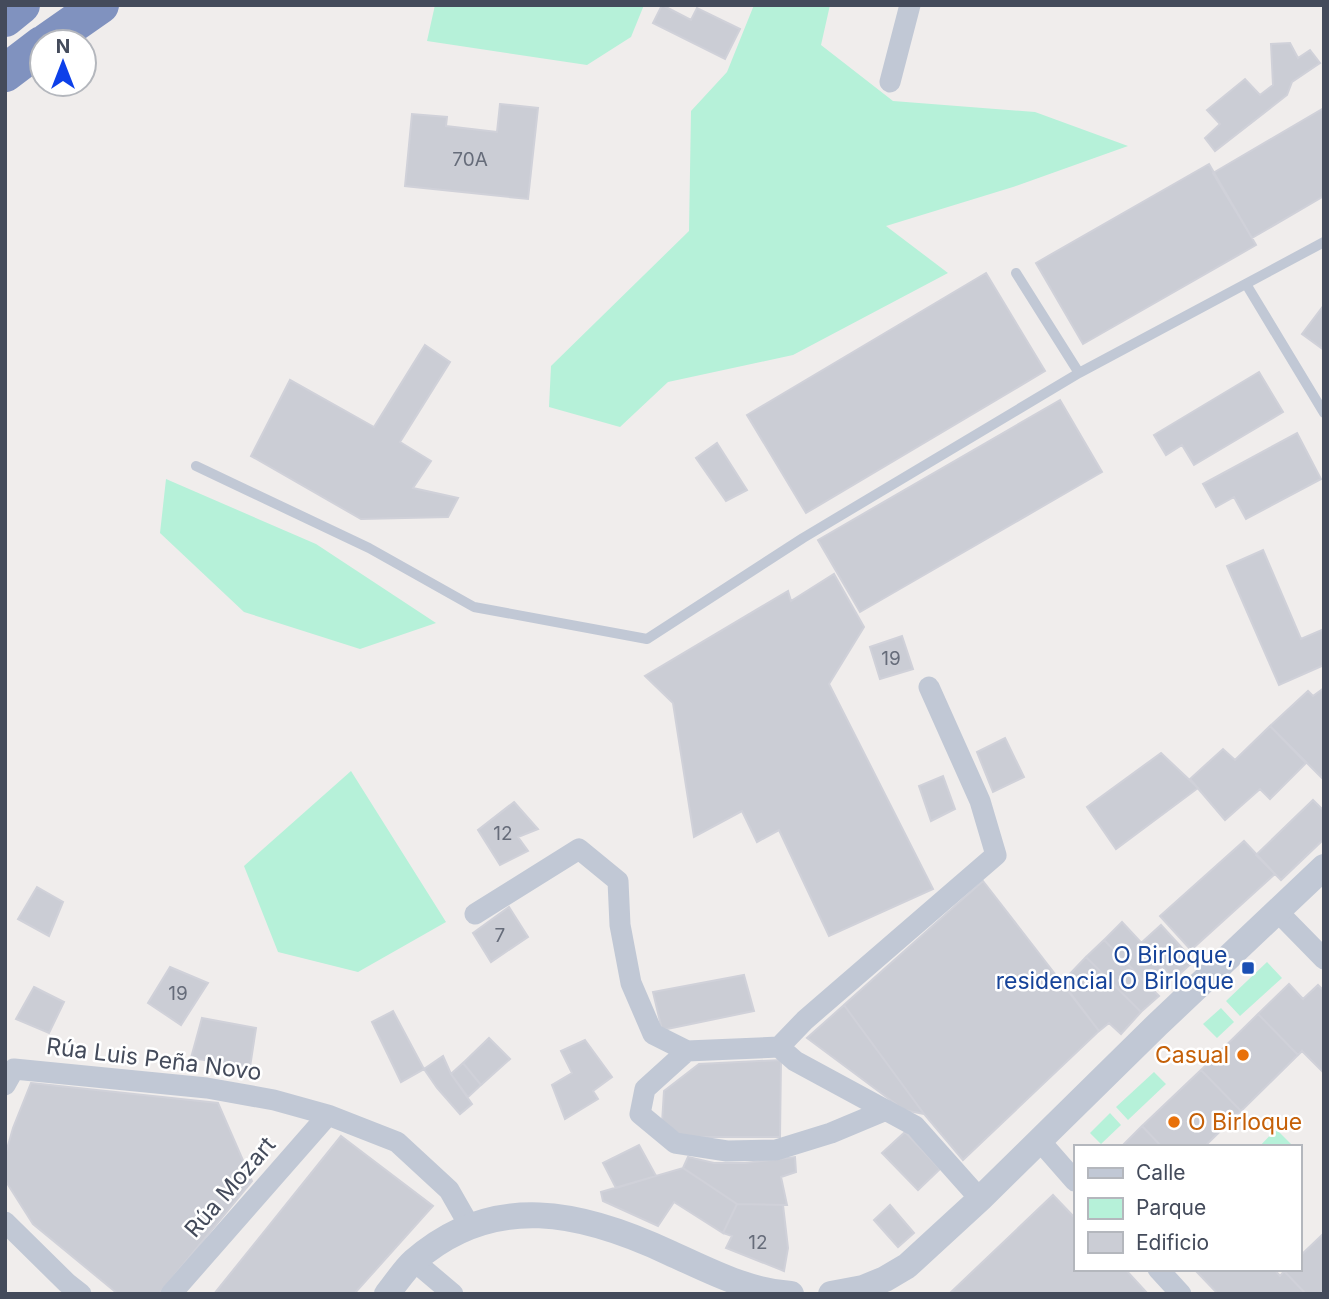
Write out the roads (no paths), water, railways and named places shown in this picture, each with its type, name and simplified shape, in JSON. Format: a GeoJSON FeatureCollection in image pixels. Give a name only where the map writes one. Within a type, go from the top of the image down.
{"type":"FeatureCollection","features":[{"type":"Feature","properties":{"kind":"highway"},"geometry":{"type":"LineString","coordinates":[[5,18],[21,5]]}},
{"type":"Feature","properties":{"kind":"highway"},"geometry":{"type":"LineString","coordinates":[[67,28],[100,5]]}},
{"type":"Feature","properties":{"kind":"highway"},"geometry":{"type":"LineString","coordinates":[[5,73],[28,56]]}},
{"type":"Feature","properties":{"kind":"street"},"geometry":{"type":"LineString","coordinates":[[890,82],[910,5]]}},
{"type":"Feature","properties":{"kind":"street"},"geometry":{"type":"LineString","coordinates":[[779,1047],[805,1020],[996,855],[980,801],[929,687]]}},
{"type":"Feature","properties":{"kind":"street"},"geometry":{"type":"LineString","coordinates":[[475,914],[579,849],[618,881],[620,925],[631,983],[653,1034],[687,1051],[779,1047],[796,1060],[915,1126],[980,1199]]}},
{"type":"Feature","properties":{"kind":"street"},"geometry":{"type":"LineString","coordinates":[[831,1294],[863,1288],[907,1266],[1324,867]]}},
{"type":"Feature","properties":{"kind":"street"},"geometry":{"type":"LineString","coordinates":[[1278,912],[1324,959]]}},
{"type":"Feature","properties":{"kind":"street"},"geometry":{"type":"LineString","coordinates":[[687,1051],[645,1089],[640,1114],[675,1143],[727,1151],[776,1150],[831,1133],[886,1110]]}},
{"type":"Feature","properties":{"kind":"street","name":"Rúa Luis Peña Novo"},"geometry":{"type":"LineString","coordinates":[[5,1085],[14,1069],[207,1088],[274,1100],[328,1115],[397,1142],[449,1190],[469,1225]]}},
{"type":"Feature","properties":{"kind":"street","name":"Rúa Mozart"},"geometry":{"type":"LineString","coordinates":[[171,1294],[328,1115]]}},
{"type":"Feature","properties":{"kind":"street"},"geometry":{"type":"LineString","coordinates":[[1039,1140],[1074,1180]]}},
{"type":"Feature","properties":{"kind":"street"},"geometry":{"type":"LineString","coordinates":[[387,1294],[414,1261],[469,1225],[499,1217],[543,1215],[582,1220],[615,1229],[752,1288],[791,1294]]}},
{"type":"Feature","properties":{"kind":"street"},"geometry":{"type":"LineString","coordinates":[[5,1222],[80,1294]]}},
{"type":"Feature","properties":{"kind":"street"},"geometry":{"type":"LineString","coordinates":[[414,1261],[453,1294]]}},
{"type":"Feature","properties":{"kind":"street"},"geometry":{"type":"LineString","coordinates":[[1160,1271],[1181,1294]]}},
{"type":"Feature","properties":{"kind":"lane"},"geometry":{"type":"LineString","coordinates":[[196,466],[369,548],[474,607],[647,639],[803,538],[1079,373],[1324,242]]}},
{"type":"Feature","properties":{"kind":"lane"},"geometry":{"type":"LineString","coordinates":[[1016,273],[1079,373]]}},
{"type":"Feature","properties":{"kind":"lane"},"geometry":{"type":"LineString","coordinates":[[1246,284],[1324,414]]}},
{"type":"Feature","properties":{"kind":"place","name":"O Birloque, residencial O Birloque"},"geometry":{"type":"Point","coordinates":[1248,968]}},
{"type":"Feature","properties":{"kind":"place","name":"Casual"},"geometry":{"type":"Point","coordinates":[1243,1055]}},
{"type":"Feature","properties":{"kind":"place","name":"O Birloque"},"geometry":{"type":"Point","coordinates":[1174,1122]}}]}
